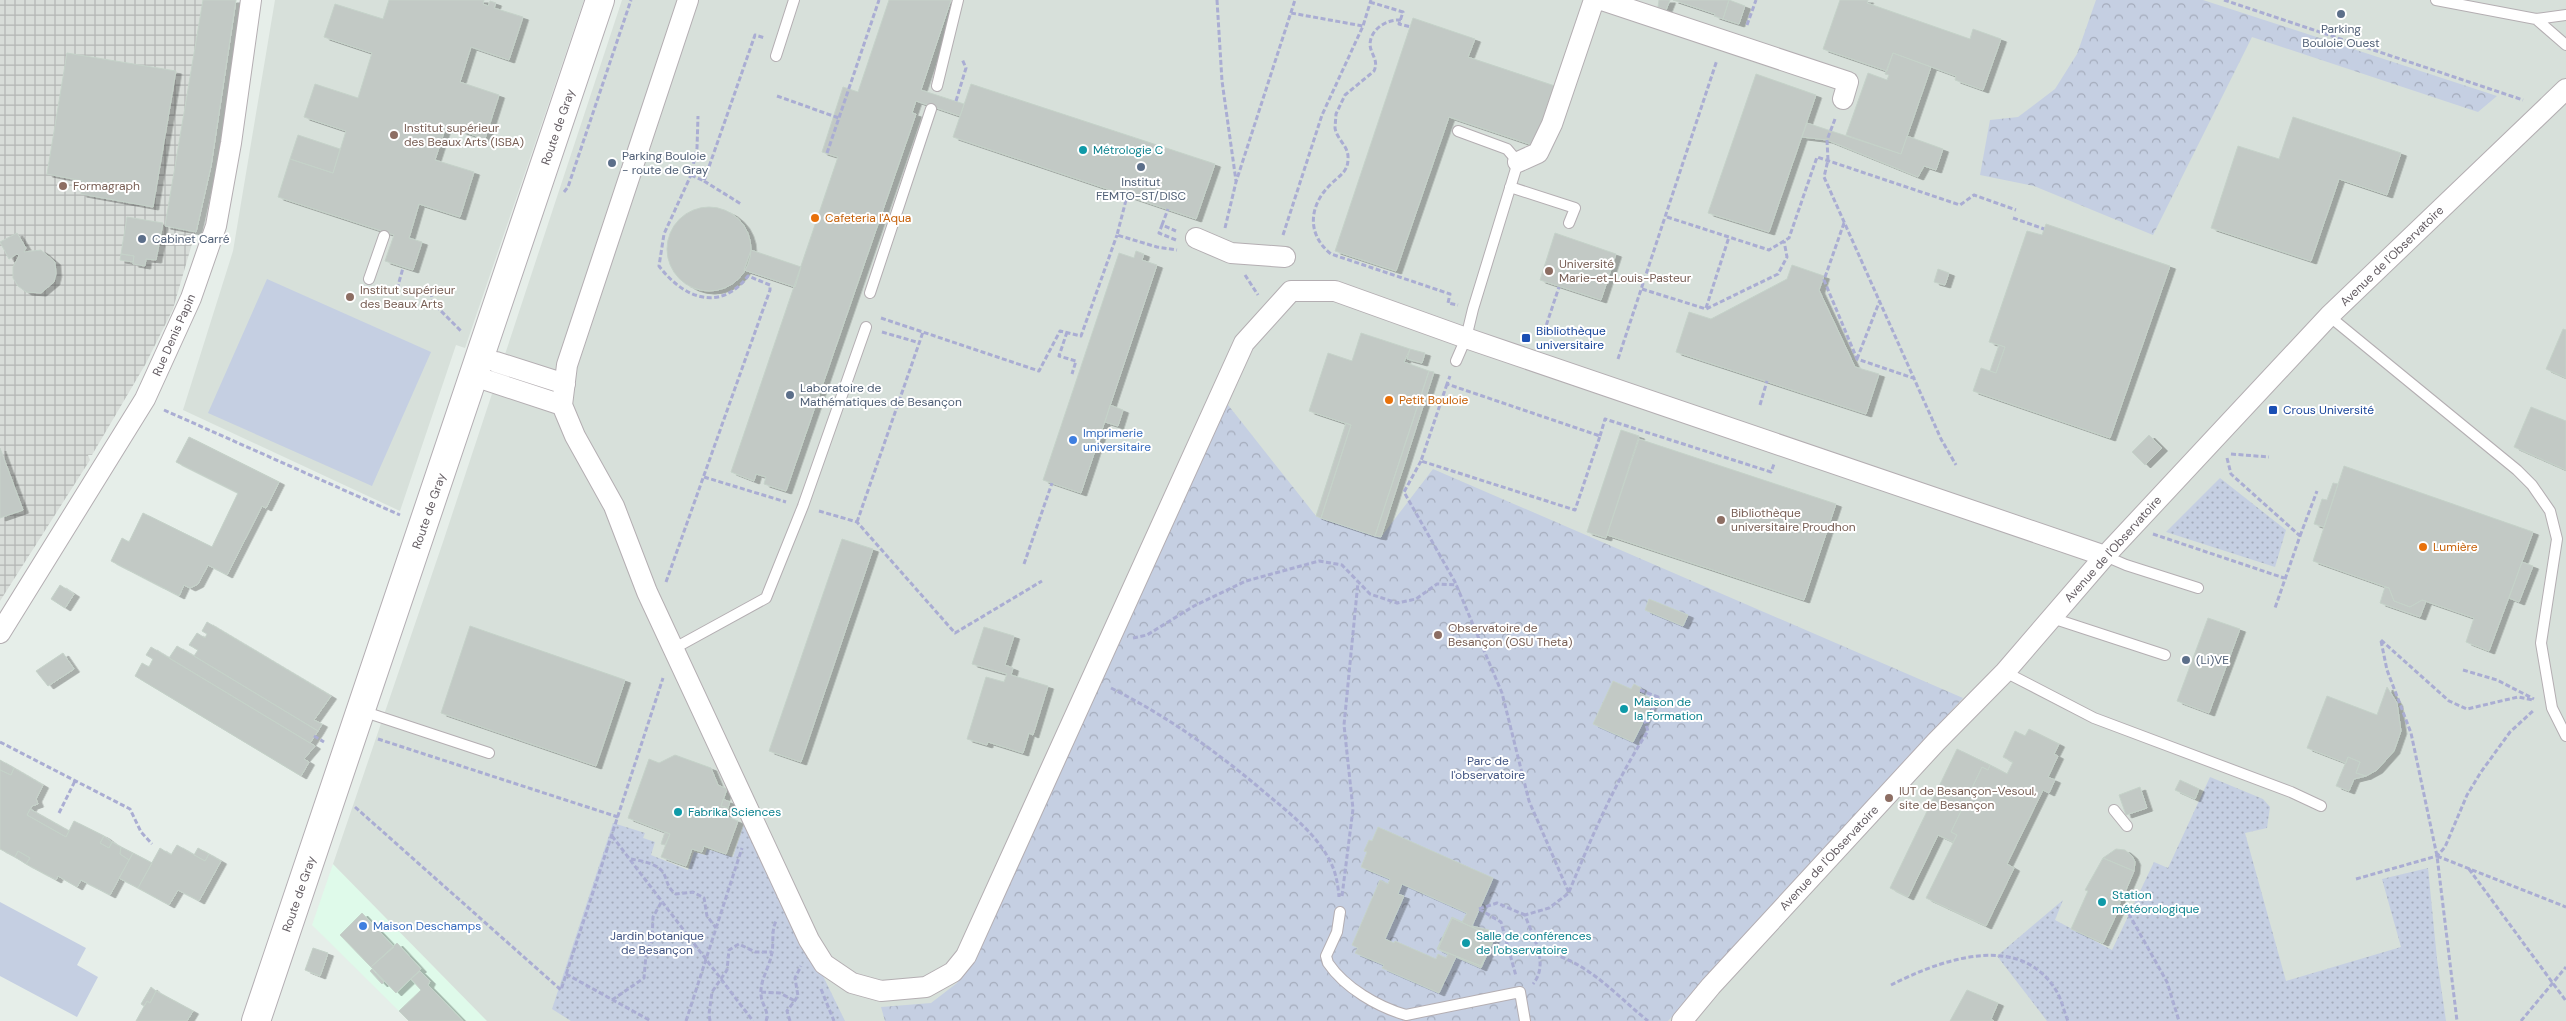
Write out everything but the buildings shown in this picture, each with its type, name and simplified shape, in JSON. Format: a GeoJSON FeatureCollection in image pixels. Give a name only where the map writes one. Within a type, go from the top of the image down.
{"type":"FeatureCollection","features":[{"type":"Feature","properties":{"kind":"main road","name":"Route de Gray"},"geometry":{"type":"LineString","coordinates":[[256,1021],[361,710],[485,369],[600,0]]}},
{"type":"Feature","properties":{"kind":"street","name":"Rue Denis Papin"},"geometry":{"type":"LineString","coordinates":[[0,633],[145,399],[191,298],[216,226],[231,143],[251,0]]}},
{"type":"Feature","properties":{"kind":"street"},"geometry":{"type":"LineString","coordinates":[[688,0],[567,366],[562,405],[576,436],[614,506],[673,649],[816,952],[824,964],[852,983],[881,991],[926,987],[953,972],[966,956],[1244,343],[1269,312],[1291,291],[1335,291],[1466,338],[2105,556]]}},
{"type":"Feature","properties":{"kind":"street"},"geometry":{"type":"LineString","coordinates":[[1518,162],[1538,153],[1552,124],[1594,0]]}},
{"type":"Feature","properties":{"kind":"street"},"geometry":{"type":"LineString","coordinates":[[1602,0],[1848,82],[1843,98]]}},
{"type":"Feature","properties":{"kind":"street","name":"Avenue de l'Observatoire"},"geometry":{"type":"LineString","coordinates":[[1682,1021],[1711,986],[1918,761],[2005,672],[2105,556],[2329,316],[2564,89]]}},
{"type":"Feature","properties":{"kind":"street"},"geometry":{"type":"LineString","coordinates":[[1189,236],[1231,253],[1285,257]]}},
{"type":"Feature","properties":{"kind":"street"},"geometry":{"type":"LineString","coordinates":[[485,369],[565,384]]}},
{"type":"Feature","properties":{"kind":"street"},"geometry":{"type":"LineString","coordinates":[[485,369],[562,405]]}},
{"type":"Feature","properties":{"kind":"lane"},"geometry":{"type":"LineString","coordinates":[[776,56],[794,0]]}},
{"type":"Feature","properties":{"kind":"lane"},"geometry":{"type":"LineString","coordinates":[[937,86],[958,0]]}},
{"type":"Feature","properties":{"kind":"lane"},"geometry":{"type":"LineString","coordinates":[[2436,0],[2536,19],[2566,15]]}},
{"type":"Feature","properties":{"kind":"lane"},"geometry":{"type":"LineString","coordinates":[[2536,19],[2566,45]]}},
{"type":"Feature","properties":{"kind":"lane"},"geometry":{"type":"LineString","coordinates":[[870,293],[931,109]]}},
{"type":"Feature","properties":{"kind":"lane"},"geometry":{"type":"LineString","coordinates":[[1456,361],[1466,338],[1473,308],[1518,162],[1507,149],[1458,131]]}},
{"type":"Feature","properties":{"kind":"lane"},"geometry":{"type":"LineString","coordinates":[[1510,187],[1575,208],[1568,223]]}},
{"type":"Feature","properties":{"kind":"lane"},"geometry":{"type":"LineString","coordinates":[[369,279],[384,236]]}},
{"type":"Feature","properties":{"kind":"lane"},"geometry":{"type":"LineString","coordinates":[[2329,316],[2517,470],[2532,485],[2550,512],[2557,539],[2541,643],[2552,708],[2566,736]]}},
{"type":"Feature","properties":{"kind":"lane"},"geometry":{"type":"LineString","coordinates":[[673,649],[766,598],[803,506],[866,327]]}},
{"type":"Feature","properties":{"kind":"lane"},"geometry":{"type":"LineString","coordinates":[[2105,556],[2126,565],[2198,588]]}},
{"type":"Feature","properties":{"kind":"lane"},"geometry":{"type":"LineString","coordinates":[[2052,618],[2165,655]]}},
{"type":"Feature","properties":{"kind":"lane"},"geometry":{"type":"LineString","coordinates":[[2005,672],[2094,718],[2291,792],[2321,806]]}},
{"type":"Feature","properties":{"kind":"lane"},"geometry":{"type":"LineString","coordinates":[[361,710],[489,753]]}},
{"type":"Feature","properties":{"kind":"lane"},"geometry":{"type":"LineString","coordinates":[[2114,810],[2127,826]]}},
{"type":"Feature","properties":{"kind":"lane"},"geometry":{"type":"LineString","coordinates":[[1340,912],[1336,932],[1326,956],[1328,963],[1355,988],[1383,1007],[1406,1014],[1520,992],[1525,1021]]}},
{"type":"Feature","properties":{"kind":"path"},"geometry":{"type":"LineString","coordinates":[[827,153],[879,0]]}},
{"type":"Feature","properties":{"kind":"path"},"geometry":{"type":"LineString","coordinates":[[1217,0],[1222,81],[1236,182]]}},
{"type":"Feature","properties":{"kind":"path"},"geometry":{"type":"LineString","coordinates":[[1269,312],[1231,253],[1225,226],[1236,182],[1295,0]]}},
{"type":"Feature","properties":{"kind":"path"},"geometry":{"type":"LineString","coordinates":[[1618,359],[1667,217],[1732,43],[1756,0]]}},
{"type":"Feature","properties":{"kind":"path"},"geometry":{"type":"LineString","coordinates":[[2224,0],[2525,100]]}},
{"type":"Feature","properties":{"kind":"path"},"geometry":{"type":"LineString","coordinates":[[1283,237],[1284,228],[1322,115],[1363,26],[1370,1],[1403,12],[1399,24],[1410,27]]}},
{"type":"Feature","properties":{"kind":"path"},"geometry":{"type":"LineString","coordinates":[[1291,13],[1363,26]]}},
{"type":"Feature","properties":{"kind":"path"},"geometry":{"type":"LineString","coordinates":[[1400,20],[1388,21],[1373,33],[1370,47],[1376,61],[1374,71],[1354,87],[1339,105],[1335,128],[1348,152],[1348,160],[1342,176],[1331,184],[1316,204],[1312,226],[1322,247],[1331,254],[1450,294],[1448,303],[1459,305]]}},
{"type":"Feature","properties":{"kind":"path"},"geometry":{"type":"LineString","coordinates":[[704,181],[755,35],[780,43]]}},
{"type":"Feature","properties":{"kind":"path"},"geometry":{"type":"LineString","coordinates":[[777,96],[839,118]]}},
{"type":"Feature","properties":{"kind":"path"},"geometry":{"type":"LineString","coordinates":[[656,608],[704,477],[770,285],[748,276],[738,289],[719,298],[694,296],[668,279],[659,266],[664,234],[691,175],[697,148],[698,116]]}},
{"type":"Feature","properties":{"kind":"path"},"geometry":{"type":"LineString","coordinates":[[1830,130],[1827,140],[1828,160],[1824,177],[1916,379],[1941,439],[1956,465]]}},
{"type":"Feature","properties":{"kind":"path"},"geometry":{"type":"LineString","coordinates":[[1667,217],[1769,250],[1789,238],[1817,157],[1960,205],[1974,195],[2016,210]]}},
{"type":"Feature","properties":{"kind":"path"},"geometry":{"type":"LineString","coordinates":[[691,175],[741,204]]}},
{"type":"Feature","properties":{"kind":"path"},"geometry":{"type":"LineString","coordinates":[[872,315],[1039,371],[1060,331],[1081,336],[1116,235],[1126,200]]}},
{"type":"Feature","properties":{"kind":"path"},"geometry":{"type":"LineString","coordinates":[[1116,235],[1157,247],[1179,251],[1182,242],[1159,234],[1168,209]]}},
{"type":"Feature","properties":{"kind":"path"},"geometry":{"type":"LineString","coordinates":[[2013,218],[2044,229]]}},
{"type":"Feature","properties":{"kind":"path"},"geometry":{"type":"LineString","coordinates":[[1845,222],[1824,280],[1857,359],[1916,379]]}},
{"type":"Feature","properties":{"kind":"path"},"geometry":{"type":"LineString","coordinates":[[1162,226],[1189,236]]}},
{"type":"Feature","properties":{"kind":"path"},"geometry":{"type":"LineString","coordinates":[[1706,309],[1729,237]]}},
{"type":"Feature","properties":{"kind":"path"},"geometry":{"type":"LineString","coordinates":[[1642,289],[1706,309],[1778,274],[1787,257],[1784,241]]}},
{"type":"Feature","properties":{"kind":"path"},"geometry":{"type":"LineString","coordinates":[[397,289],[404,268]]}},
{"type":"Feature","properties":{"kind":"path"},"geometry":{"type":"LineString","coordinates":[[428,285],[434,304],[459,331]]}},
{"type":"Feature","properties":{"kind":"path"},"geometry":{"type":"LineString","coordinates":[[1544,332],[1559,287]]}},
{"type":"Feature","properties":{"kind":"path"},"geometry":{"type":"LineString","coordinates":[[1857,359],[1880,300]]}},
{"type":"Feature","properties":{"kind":"path"},"geometry":{"type":"LineString","coordinates":[[866,327],[920,343]]}},
{"type":"Feature","properties":{"kind":"path"},"geometry":{"type":"LineString","coordinates":[[857,522],[924,332]]}},
{"type":"Feature","properties":{"kind":"path"},"geometry":{"type":"LineString","coordinates":[[1067,332],[1059,356],[1076,361],[1072,374]]}},
{"type":"Feature","properties":{"kind":"path"},"geometry":{"type":"LineString","coordinates":[[1456,361],[1421,461],[1404,492],[1435,542],[1457,585],[1502,693],[1529,801],[1569,893]]}},
{"type":"Feature","properties":{"kind":"path"},"geometry":{"type":"LineString","coordinates":[[1760,404],[1767,381]]}},
{"type":"Feature","properties":{"kind":"path"},"geometry":{"type":"LineString","coordinates":[[1447,384],[1600,436]]}},
{"type":"Feature","properties":{"kind":"path"},"geometry":{"type":"LineString","coordinates":[[145,399],[182,418],[404,516]]}},
{"type":"Feature","properties":{"kind":"path"},"geometry":{"type":"LineString","coordinates":[[1421,461],[1575,510],[1607,414]]}},
{"type":"Feature","properties":{"kind":"path"},"geometry":{"type":"LineString","coordinates":[[1605,419],[1772,472]]}},
{"type":"Feature","properties":{"kind":"path"},"geometry":{"type":"LineString","coordinates":[[1698,448],[1699,443]]}},
{"type":"Feature","properties":{"kind":"path"},"geometry":{"type":"LineString","coordinates":[[2269,457],[2225,453],[2231,474],[2300,536]]}},
{"type":"Feature","properties":{"kind":"path"},"geometry":{"type":"LineString","coordinates":[[704,477],[857,522],[955,633],[1042,581]]}},
{"type":"Feature","properties":{"kind":"path"},"geometry":{"type":"LineString","coordinates":[[1024,564],[1052,483]]}},
{"type":"Feature","properties":{"kind":"path"},"geometry":{"type":"LineString","coordinates":[[2275,608],[2284,578],[2317,490]]}},
{"type":"Feature","properties":{"kind":"path"},"geometry":{"type":"LineString","coordinates":[[2153,534],[2284,578]]}},
{"type":"Feature","properties":{"kind":"path"},"geometry":{"type":"LineString","coordinates":[[1108,644],[1147,635],[1194,606],[1246,581],[1319,561],[1342,565],[1370,594],[1397,603],[1416,599],[1437,584],[1457,585]]}},
{"type":"Feature","properties":{"kind":"path"},"geometry":{"type":"LineString","coordinates":[[1340,912],[1353,809],[1344,725],[1358,582]]}},
{"type":"Feature","properties":{"kind":"path"},"geometry":{"type":"LineString","coordinates":[[2457,1021],[2437,856],[2411,733],[2387,670],[2381,640],[2450,700],[2467,709],[2518,697],[2541,702]]}},
{"type":"Feature","properties":{"kind":"path"},"geometry":{"type":"LineString","coordinates":[[349,802],[561,990],[673,649]]}},
{"type":"Feature","properties":{"kind":"path"},"geometry":{"type":"LineString","coordinates":[[2463,670],[2497,680]]}},
{"type":"Feature","properties":{"kind":"path"},"geometry":{"type":"LineString","coordinates":[[1092,679],[1142,704],[1191,734],[1243,773],[1292,815],[1322,848],[1332,864],[1336,875],[1340,912]]}},
{"type":"Feature","properties":{"kind":"path"},"geometry":{"type":"LineString","coordinates":[[1640,690],[1658,697],[1646,724]]}},
{"type":"Feature","properties":{"kind":"path"},"geometry":{"type":"LineString","coordinates":[[2356,878],[2437,856],[2444,847],[2467,795],[2481,772],[2510,732],[2536,708]]}},
{"type":"Feature","properties":{"kind":"path"},"geometry":{"type":"LineString","coordinates":[[1525,914],[1541,962],[1538,976],[1530,987],[1520,992],[1503,925],[1498,919],[1479,909],[1497,903],[1525,914],[1549,908],[1569,893],[1600,816],[1627,764],[1648,731],[1644,719]]}},
{"type":"Feature","properties":{"kind":"path"},"geometry":{"type":"LineString","coordinates":[[370,736],[618,817]]}},
{"type":"Feature","properties":{"kind":"path"},"geometry":{"type":"LineString","coordinates":[[0,742],[130,809],[141,832],[152,844]]}},
{"type":"Feature","properties":{"kind":"path"},"geometry":{"type":"LineString","coordinates":[[59,812],[75,781]]}},
{"type":"Feature","properties":{"kind":"path"},"geometry":{"type":"LineString","coordinates":[[686,1021],[752,817]]}},
{"type":"Feature","properties":{"kind":"path"},"geometry":{"type":"LineString","coordinates":[[612,835],[753,1021]]}},
{"type":"Feature","properties":{"kind":"path"},"geometry":{"type":"LineString","coordinates":[[2437,856],[2566,907]]}},
{"type":"Feature","properties":{"kind":"path"},"geometry":{"type":"LineString","coordinates":[[630,859],[657,866],[664,874],[668,888],[676,894],[693,892],[704,898],[707,916],[716,928]]}},
{"type":"Feature","properties":{"kind":"path"},"geometry":{"type":"LineString","coordinates":[[2469,869],[2566,1001]]}},
{"type":"Feature","properties":{"kind":"path"},"geometry":{"type":"LineString","coordinates":[[612,1000],[644,978],[646,954],[652,940],[653,917],[662,901]]}},
{"type":"Feature","properties":{"kind":"path"},"geometry":{"type":"LineString","coordinates":[[766,1021],[767,1012],[761,992],[764,970],[772,952],[774,926],[792,902]]}},
{"type":"Feature","properties":{"kind":"path"},"geometry":{"type":"LineString","coordinates":[[2125,907],[2168,982],[2180,1021]]}},
{"type":"Feature","properties":{"kind":"path"},"geometry":{"type":"LineString","coordinates":[[710,1021],[712,992],[720,977],[727,970],[727,954],[732,946],[740,944],[756,952],[772,952]]}},
{"type":"Feature","properties":{"kind":"path"},"geometry":{"type":"LineString","coordinates":[[1538,950],[1566,958],[1583,967],[1648,1021]]}},
{"type":"Feature","properties":{"kind":"path"},"geometry":{"type":"LineString","coordinates":[[790,1021],[787,1012],[795,1001],[798,991],[795,978],[796,972],[816,952]]}},
{"type":"Feature","properties":{"kind":"path"},"geometry":{"type":"LineString","coordinates":[[1891,985],[1942,962],[1979,956],[2014,956],[2039,971],[2057,992],[2068,1021]]}},
{"type":"Feature","properties":{"kind":"path"},"geometry":{"type":"LineString","coordinates":[[2521,1021],[2566,968]]}},
{"type":"Feature","properties":{"kind":"path"},"geometry":{"type":"LineString","coordinates":[[566,974],[651,1021]]}},
{"type":"Feature","properties":{"kind":"path"},"geometry":{"type":"LineString","coordinates":[[761,992],[780,993],[795,1001]]}},
{"type":"Feature","properties":{"kind":"shaded area"},"geometry":{"type":"Polygon","coordinates":[[[0,0],[235,0],[219,114],[198,223],[173,309],[145,365],[92,455],[88,455],[90,460],[0,601],[0,0]]]}},
{"type":"Feature","properties":{"kind":"shaded area","name":"Institut supérieur des Beaux Arts"},"geometry":{"type":"Polygon","coordinates":[[[275,0],[584,0],[465,348],[456,345],[400,511],[183,410],[233,251],[275,0]]]}},
{"type":"Feature","properties":{"kind":"shaded area","name":"Université Marie-et-Louis-Pasteur"},"geometry":{"type":"Polygon","coordinates":[[[622,0],[2566,0],[2566,1021],[487,1021],[333,864],[443,542],[622,0]]]}},
{"type":"Feature","properties":{"kind":"shaded area"},"geometry":{"type":"Polygon","coordinates":[[[333,864],[487,1021],[409,1021],[312,925],[333,864]]]}},
{"type":"Feature","properties":{"kind":"green space"},"geometry":{"type":"Polygon","coordinates":[[[2096,0],[2203,0],[2497,96],[2478,112],[2252,37],[2153,235],[2034,186],[1980,175],[1990,120],[2018,117],[2055,89],[2077,54],[2096,0]]]}},
{"type":"Feature","properties":{"kind":"green space"},"geometry":{"type":"Polygon","coordinates":[[[267,279],[431,352],[372,486],[208,413],[267,279]]]}},
{"type":"Feature","properties":{"kind":"green space","name":"Parc de l'observatoire"},"geometry":{"type":"Polygon","coordinates":[[[1221,396],[1316,516],[1381,537],[1433,469],[1963,698],[1668,1021],[885,1021],[881,1007],[931,1003],[957,983],[974,957],[1221,396]]]}},
{"type":"Feature","properties":{"kind":"green space"},"geometry":{"type":"Polygon","coordinates":[[[2220,478],[2286,530],[2275,567],[2166,532],[2220,478]]]}},
{"type":"Feature","properties":{"kind":"green space"},"geometry":{"type":"Polygon","coordinates":[[[2210,777],[2263,799],[2270,807],[2267,828],[2245,833],[2286,981],[2401,947],[2382,879],[2428,868],[2437,959],[2446,1021],[2047,1021],[1997,956],[2063,900],[2055,920],[2112,950],[2154,862],[2168,868],[2210,777]]]}},
{"type":"Feature","properties":{"kind":"green space","name":"Jardin botanique de Besançon"},"geometry":{"type":"Polygon","coordinates":[[[746,818],[845,1021],[571,1021],[552,1009],[613,823],[645,833],[643,838],[655,842],[651,855],[688,870],[694,852],[705,855],[707,849],[733,857],[746,818]]]}},
{"type":"Feature","properties":{"kind":"green space"},"geometry":{"type":"Polygon","coordinates":[[[0,902],[86,948],[77,965],[98,977],[77,1017],[0,976],[0,902]]]}},
{"type":"Feature","properties":{"kind":"place","name":"Parking Bouloie Ouest"},"geometry":{"type":"Point","coordinates":[2341,14]}},
{"type":"Feature","properties":{"kind":"place","name":"Institut supérieur des Beaux Arts (ISBA)"},"geometry":{"type":"Point","coordinates":[394,135]}},
{"type":"Feature","properties":{"kind":"place","name":"Métrologie C"},"geometry":{"type":"Point","coordinates":[1083,150]}},
{"type":"Feature","properties":{"kind":"place","name":"Parking Bouloie - route de Gray"},"geometry":{"type":"Point","coordinates":[612,163]}},
{"type":"Feature","properties":{"kind":"place","name":"Institut FEMTO-ST/DISC"},"geometry":{"type":"Point","coordinates":[1141,167]}},
{"type":"Feature","properties":{"kind":"place","name":"Formagraph"},"geometry":{"type":"Point","coordinates":[63,186]}},
{"type":"Feature","properties":{"kind":"place","name":"Cafeteria l'Aqua"},"geometry":{"type":"Point","coordinates":[815,218]}},
{"type":"Feature","properties":{"kind":"place","name":"Cabinet Carré"},"geometry":{"type":"Point","coordinates":[142,239]}},
{"type":"Feature","properties":{"kind":"place","name":"Université Marie-et-Louis-Pasteur"},"geometry":{"type":"Point","coordinates":[1549,271]}},
{"type":"Feature","properties":{"kind":"place","name":"Institut supérieur des Beaux Arts"},"geometry":{"type":"Point","coordinates":[350,297]}},
{"type":"Feature","properties":{"kind":"place","name":"Bibliothèque universitaire"},"geometry":{"type":"Point","coordinates":[1526,338]}},
{"type":"Feature","properties":{"kind":"place","name":"Laboratoire de Mathématiques de Besançon"},"geometry":{"type":"Point","coordinates":[790,395]}},
{"type":"Feature","properties":{"kind":"place","name":"Petit Bouloie"},"geometry":{"type":"Point","coordinates":[1389,400]}},
{"type":"Feature","properties":{"kind":"place","name":"Crous Université"},"geometry":{"type":"Point","coordinates":[2273,410]}},
{"type":"Feature","properties":{"kind":"place","name":"Imprimerie universitaire"},"geometry":{"type":"Point","coordinates":[1073,440]}},
{"type":"Feature","properties":{"kind":"place","name":"Bibliothèque universitaire Proudhon"},"geometry":{"type":"Point","coordinates":[1721,520]}},
{"type":"Feature","properties":{"kind":"place","name":"Lumière"},"geometry":{"type":"Point","coordinates":[2423,547]}},
{"type":"Feature","properties":{"kind":"place","name":"Observatoire de Besançon (OSU Theta)"},"geometry":{"type":"Point","coordinates":[1438,635]}},
{"type":"Feature","properties":{"kind":"place","name":"(Li)VE"},"geometry":{"type":"Point","coordinates":[2186,660]}},
{"type":"Feature","properties":{"kind":"place","name":"Maison de la Formation"},"geometry":{"type":"Point","coordinates":[1624,709]}},
{"type":"Feature","properties":{"kind":"place","name":"IUT de Besançon-Vesoul, site de Besançon"},"geometry":{"type":"Point","coordinates":[1889,798]}},
{"type":"Feature","properties":{"kind":"place","name":"Fabrika Sciences"},"geometry":{"type":"Point","coordinates":[678,812]}},
{"type":"Feature","properties":{"kind":"place","name":"Station météorologique"},"geometry":{"type":"Point","coordinates":[2102,902]}},
{"type":"Feature","properties":{"kind":"place","name":"Maison Deschamps"},"geometry":{"type":"Point","coordinates":[363,926]}},
{"type":"Feature","properties":{"kind":"place","name":"Salle de conférences de l'observatoire"},"geometry":{"type":"Point","coordinates":[1466,943]}}]}
